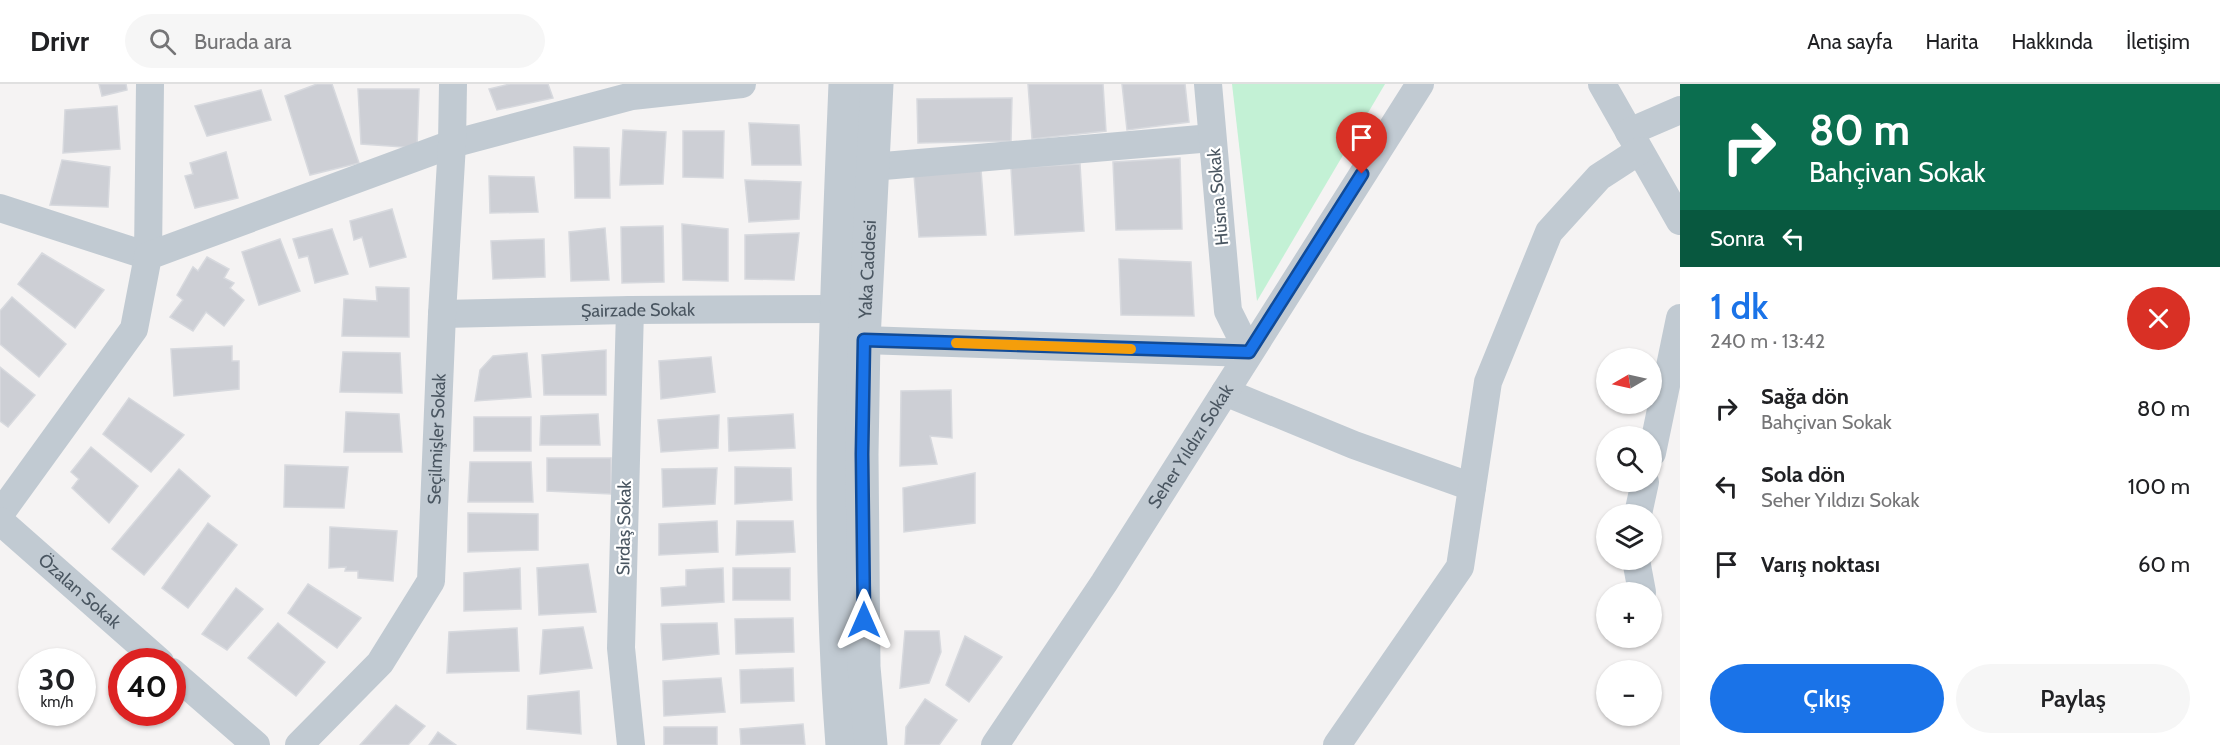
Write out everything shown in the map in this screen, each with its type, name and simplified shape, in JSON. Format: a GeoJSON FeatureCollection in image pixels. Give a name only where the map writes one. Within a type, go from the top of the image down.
{"type":"FeatureCollection","features":[{"type":"Feature","properties":{"kind":"street"},"geometry":{"type":"LineString","coordinates":[[0,514],[134,329],[148,256],[150,84]]}},
{"type":"Feature","properties":{"kind":"street","name":"Seçilmişler Sokak"},"geometry":{"type":"LineString","coordinates":[[299,745],[380,663],[431,581],[453,84]]}},
{"type":"Feature","properties":{"kind":"street"},"geometry":{"type":"LineString","coordinates":[[0,208],[148,256],[452,144],[632,96],[742,84]]}},
{"type":"Feature","properties":{"kind":"street","name":"Yaka Caddesi"},"geometry":{"type":"LineString","coordinates":[[842,745],[835,656],[833,459],[845,84]]}},
{"type":"Feature","properties":{"kind":"street","name":"Yaka Caddesi"},"geometry":{"type":"LineString","coordinates":[[871,745],[864,667],[862,454],[864,340],[877,84]]}},
{"type":"Feature","properties":{"kind":"street","name":"Hüsna Sokak"},"geometry":{"type":"LineString","coordinates":[[1208,84],[1228,311],[1249,352]]}},
{"type":"Feature","properties":{"kind":"street","name":"Seher Yıldızı Sokak"},"geometry":{"type":"LineString","coordinates":[[995,745],[1104,583],[1420,84]]}},
{"type":"Feature","properties":{"kind":"street"},"geometry":{"type":"LineString","coordinates":[[1602,84],[1680,221]]}},
{"type":"Feature","properties":{"kind":"street"},"geometry":{"type":"LineString","coordinates":[[1337,745],[1460,567],[1488,382],[1549,232],[1634,141],[1680,110]]}},
{"type":"Feature","properties":{"kind":"street"},"geometry":{"type":"LineString","coordinates":[[872,167],[1212,138]]}},
{"type":"Feature","properties":{"kind":"street","name":"Şairzade Sokak"},"geometry":{"type":"LineString","coordinates":[[442,314],[836,309]]}},
{"type":"Feature","properties":{"kind":"street","name":"Sırdaş Sokak"},"geometry":{"type":"LineString","coordinates":[[630,310],[621,648],[631,745]]}},
{"type":"Feature","properties":{"kind":"street"},"geometry":{"type":"LineString","coordinates":[[1658,426],[1680,318]]}},
{"type":"Feature","properties":{"kind":"street"},"geometry":{"type":"LineString","coordinates":[[864,340],[1249,352]]}},
{"type":"Feature","properties":{"kind":"street"},"geometry":{"type":"LineString","coordinates":[[1225,392],[1354,445],[1472,487]]}},
{"type":"Feature","properties":{"kind":"street","name":"Özalan Sokak"},"geometry":{"type":"LineString","coordinates":[[0,521],[144,648]]}},
{"type":"Feature","properties":{"kind":"street"},"geometry":{"type":"LineString","coordinates":[[186,684],[254,745]]}},
{"type":"Feature","properties":{"kind":"green space"},"geometry":{"type":"Polygon","coordinates":[[[1232,84],[1385,84],[1257,301],[1232,84]]]}},
{"type":"Feature","properties":{"kind":"building"},"geometry":{"type":"Polygon","coordinates":[[[99,84],[126,84],[127,90],[102,96],[99,84]]]}},
{"type":"Feature","properties":{"kind":"building"},"geometry":{"type":"Polygon","coordinates":[[[317,84],[332,84],[359,163],[310,175],[285,96],[317,84]]]}},
{"type":"Feature","properties":{"kind":"building"},"geometry":{"type":"Polygon","coordinates":[[[510,84],[548,84],[553,98],[497,110],[489,89],[510,84]]]}},
{"type":"Feature","properties":{"kind":"building"},"geometry":{"type":"Polygon","coordinates":[[[1028,84],[1103,84],[1106,131],[1032,139],[1028,84]]]}},
{"type":"Feature","properties":{"kind":"building"},"geometry":{"type":"Polygon","coordinates":[[[1122,84],[1185,84],[1189,122],[1127,130],[1122,84]]]}},
{"type":"Feature","properties":{"kind":"building"},"geometry":{"type":"Polygon","coordinates":[[[358,89],[419,89],[417,148],[361,144],[358,89]]]}},
{"type":"Feature","properties":{"kind":"building"},"geometry":{"type":"Polygon","coordinates":[[[261,90],[271,120],[207,136],[195,106],[261,90]]]}},
{"type":"Feature","properties":{"kind":"building"},"geometry":{"type":"Polygon","coordinates":[[[1012,98],[1011,141],[918,143],[917,99],[1012,98]]]}},
{"type":"Feature","properties":{"kind":"building"},"geometry":{"type":"Polygon","coordinates":[[[117,106],[120,149],[63,153],[65,110],[117,106]]]}},
{"type":"Feature","properties":{"kind":"building"},"geometry":{"type":"Polygon","coordinates":[[[749,123],[799,125],[801,165],[752,165],[749,123]]]}},
{"type":"Feature","properties":{"kind":"building"},"geometry":{"type":"Polygon","coordinates":[[[623,130],[666,132],[663,184],[620,185],[623,130]]]}},
{"type":"Feature","properties":{"kind":"building"},"geometry":{"type":"Polygon","coordinates":[[[683,131],[724,131],[723,178],[683,177],[683,131]]]}},
{"type":"Feature","properties":{"kind":"building"},"geometry":{"type":"Polygon","coordinates":[[[574,147],[609,148],[610,198],[575,198],[574,147]]]}},
{"type":"Feature","properties":{"kind":"building"},"geometry":{"type":"Polygon","coordinates":[[[226,152],[238,198],[195,208],[185,176],[193,174],[190,163],[226,152]]]}},
{"type":"Feature","properties":{"kind":"building"},"geometry":{"type":"Polygon","coordinates":[[[1180,158],[1182,229],[1116,230],[1113,162],[1180,158]]]}},
{"type":"Feature","properties":{"kind":"building"},"geometry":{"type":"Polygon","coordinates":[[[62,160],[110,167],[108,207],[50,205],[62,160]]]}},
{"type":"Feature","properties":{"kind":"building"},"geometry":{"type":"Polygon","coordinates":[[[1080,164],[1084,231],[1015,235],[1011,168],[1080,164]]]}},
{"type":"Feature","properties":{"kind":"building"},"geometry":{"type":"Polygon","coordinates":[[[981,170],[986,235],[919,237],[914,175],[981,170]]]}},
{"type":"Feature","properties":{"kind":"building"},"geometry":{"type":"Polygon","coordinates":[[[489,176],[534,177],[538,212],[490,213],[489,176]]]}},
{"type":"Feature","properties":{"kind":"building"},"geometry":{"type":"Polygon","coordinates":[[[745,180],[801,182],[799,219],[749,222],[745,180]]]}},
{"type":"Feature","properties":{"kind":"building"},"geometry":{"type":"Polygon","coordinates":[[[392,209],[406,257],[370,267],[362,237],[354,240],[350,221],[392,209]]]}},
{"type":"Feature","properties":{"kind":"building"},"geometry":{"type":"Polygon","coordinates":[[[682,224],[728,229],[728,281],[683,280],[682,224]]]}},
{"type":"Feature","properties":{"kind":"building"},"geometry":{"type":"Polygon","coordinates":[[[663,226],[664,282],[622,283],[621,227],[663,226]]]}},
{"type":"Feature","properties":{"kind":"building"},"geometry":{"type":"Polygon","coordinates":[[[605,228],[609,280],[571,281],[569,232],[605,228]]]}},
{"type":"Feature","properties":{"kind":"building"},"geometry":{"type":"Polygon","coordinates":[[[332,229],[348,274],[315,283],[308,256],[299,258],[293,239],[332,229]]]}},
{"type":"Feature","properties":{"kind":"building"},"geometry":{"type":"Polygon","coordinates":[[[799,233],[794,280],[745,279],[745,235],[799,233]]]}},
{"type":"Feature","properties":{"kind":"building"},"geometry":{"type":"Polygon","coordinates":[[[280,239],[300,291],[259,305],[242,252],[280,239]]]}},
{"type":"Feature","properties":{"kind":"building"},"geometry":{"type":"Polygon","coordinates":[[[544,239],[545,277],[493,279],[491,241],[544,239]]]}},
{"type":"Feature","properties":{"kind":"building"},"geometry":{"type":"Polygon","coordinates":[[[42,253],[104,290],[75,328],[18,284],[42,253]]]}},
{"type":"Feature","properties":{"kind":"building"},"geometry":{"type":"Polygon","coordinates":[[[207,257],[229,269],[224,278],[234,283],[230,288],[244,300],[224,326],[206,312],[193,331],[170,317],[183,300],[177,295],[193,267],[198,271],[207,257]]]}},
{"type":"Feature","properties":{"kind":"building"},"geometry":{"type":"Polygon","coordinates":[[[1119,259],[1191,262],[1194,316],[1121,315],[1119,259]]]}},
{"type":"Feature","properties":{"kind":"building"},"geometry":{"type":"Polygon","coordinates":[[[376,287],[409,288],[409,337],[342,336],[344,299],[377,301],[376,287]]]}},
{"type":"Feature","properties":{"kind":"building"},"geometry":{"type":"Polygon","coordinates":[[[12,297],[66,344],[39,377],[0,344],[0,311],[12,297]]]}},
{"type":"Feature","properties":{"kind":"building"},"geometry":{"type":"Polygon","coordinates":[[[232,346],[232,361],[239,361],[239,389],[174,396],[171,349],[232,346]]]}},
{"type":"Feature","properties":{"kind":"building"},"geometry":{"type":"Polygon","coordinates":[[[606,350],[606,395],[544,395],[542,355],[606,350]]]}},
{"type":"Feature","properties":{"kind":"building"},"geometry":{"type":"Polygon","coordinates":[[[343,352],[400,353],[402,393],[340,392],[343,352]]]}},
{"type":"Feature","properties":{"kind":"building"},"geometry":{"type":"Polygon","coordinates":[[[527,353],[531,397],[475,401],[480,370],[493,356],[527,353]]]}},
{"type":"Feature","properties":{"kind":"building"},"geometry":{"type":"Polygon","coordinates":[[[711,357],[715,392],[661,399],[659,361],[711,357]]]}},
{"type":"Feature","properties":{"kind":"building"},"geometry":{"type":"Polygon","coordinates":[[[0,367],[35,395],[8,427],[0,421],[0,367]]]}},
{"type":"Feature","properties":{"kind":"building"},"geometry":{"type":"Polygon","coordinates":[[[951,390],[952,438],[930,436],[937,464],[900,466],[901,391],[951,390]]]}},
{"type":"Feature","properties":{"kind":"building"},"geometry":{"type":"Polygon","coordinates":[[[129,398],[184,435],[151,472],[103,434],[129,398]]]}},
{"type":"Feature","properties":{"kind":"building"},"geometry":{"type":"Polygon","coordinates":[[[346,412],[399,414],[402,452],[344,452],[346,412]]]}},
{"type":"Feature","properties":{"kind":"building"},"geometry":{"type":"Polygon","coordinates":[[[598,414],[600,445],[540,445],[541,416],[598,414]]]}},
{"type":"Feature","properties":{"kind":"building"},"geometry":{"type":"Polygon","coordinates":[[[793,414],[795,448],[729,451],[728,418],[793,414]]]}},
{"type":"Feature","properties":{"kind":"building"},"geometry":{"type":"Polygon","coordinates":[[[719,415],[718,448],[661,452],[658,420],[719,415]]]}},
{"type":"Feature","properties":{"kind":"building"},"geometry":{"type":"Polygon","coordinates":[[[474,417],[531,417],[531,451],[474,451],[474,417]]]}},
{"type":"Feature","properties":{"kind":"building"},"geometry":{"type":"Polygon","coordinates":[[[91,447],[138,486],[109,523],[72,488],[79,479],[71,472],[91,447]]]}},
{"type":"Feature","properties":{"kind":"building"},"geometry":{"type":"Polygon","coordinates":[[[547,458],[611,458],[611,494],[547,491],[547,458]]]}},
{"type":"Feature","properties":{"kind":"building"},"geometry":{"type":"Polygon","coordinates":[[[470,462],[531,462],[533,502],[468,502],[470,462]]]}},
{"type":"Feature","properties":{"kind":"building"},"geometry":{"type":"Polygon","coordinates":[[[285,465],[348,467],[344,508],[284,507],[285,465]]]}},
{"type":"Feature","properties":{"kind":"building"},"geometry":{"type":"Polygon","coordinates":[[[735,467],[791,468],[792,500],[735,504],[735,467]]]}},
{"type":"Feature","properties":{"kind":"building"},"geometry":{"type":"Polygon","coordinates":[[[717,468],[715,504],[663,507],[662,469],[717,468]]]}},
{"type":"Feature","properties":{"kind":"building"},"geometry":{"type":"Polygon","coordinates":[[[179,469],[210,496],[144,575],[112,549],[179,469]]]}},
{"type":"Feature","properties":{"kind":"building"},"geometry":{"type":"Polygon","coordinates":[[[975,473],[975,523],[904,532],[903,488],[975,473]]]}},
{"type":"Feature","properties":{"kind":"building"},"geometry":{"type":"Polygon","coordinates":[[[468,513],[538,514],[538,550],[468,552],[468,513]]]}},
{"type":"Feature","properties":{"kind":"building"},"geometry":{"type":"Polygon","coordinates":[[[717,521],[718,552],[659,555],[659,524],[717,521]]]}},
{"type":"Feature","properties":{"kind":"building"},"geometry":{"type":"Polygon","coordinates":[[[737,521],[793,521],[795,552],[736,555],[737,521]]]}},
{"type":"Feature","properties":{"kind":"building"},"geometry":{"type":"Polygon","coordinates":[[[208,523],[237,545],[188,608],[162,588],[208,523]]]}},
{"type":"Feature","properties":{"kind":"building"},"geometry":{"type":"Polygon","coordinates":[[[330,527],[397,531],[393,581],[358,578],[358,571],[345,571],[346,567],[329,568],[330,527]]]}},
{"type":"Feature","properties":{"kind":"building"},"geometry":{"type":"Polygon","coordinates":[[[588,564],[596,612],[539,615],[537,568],[588,564]]]}},
{"type":"Feature","properties":{"kind":"building"},"geometry":{"type":"Polygon","coordinates":[[[520,568],[521,609],[464,611],[464,573],[520,568]]]}},
{"type":"Feature","properties":{"kind":"building"},"geometry":{"type":"Polygon","coordinates":[[[723,568],[724,602],[662,606],[661,588],[686,586],[686,570],[723,568]]]}},
{"type":"Feature","properties":{"kind":"building"},"geometry":{"type":"Polygon","coordinates":[[[733,568],[790,568],[790,600],[733,600],[733,568]]]}},
{"type":"Feature","properties":{"kind":"building"},"geometry":{"type":"Polygon","coordinates":[[[308,584],[361,618],[337,648],[288,613],[308,584]]]}},
{"type":"Feature","properties":{"kind":"building"},"geometry":{"type":"Polygon","coordinates":[[[236,588],[263,609],[227,650],[202,634],[236,588]]]}},
{"type":"Feature","properties":{"kind":"building"},"geometry":{"type":"Polygon","coordinates":[[[793,618],[794,652],[736,654],[735,619],[793,618]]]}},
{"type":"Feature","properties":{"kind":"building"},"geometry":{"type":"Polygon","coordinates":[[[278,623],[325,662],[296,696],[248,658],[278,623]]]}},
{"type":"Feature","properties":{"kind":"building"},"geometry":{"type":"Polygon","coordinates":[[[717,623],[719,654],[663,660],[661,624],[717,623]]]}},
{"type":"Feature","properties":{"kind":"building"},"geometry":{"type":"Polygon","coordinates":[[[583,627],[592,668],[540,674],[543,630],[583,627]]]}},
{"type":"Feature","properties":{"kind":"building"},"geometry":{"type":"Polygon","coordinates":[[[517,628],[519,671],[447,673],[449,632],[517,628]]]}},
{"type":"Feature","properties":{"kind":"building"},"geometry":{"type":"Polygon","coordinates":[[[905,631],[939,631],[941,652],[929,683],[900,688],[905,631]]]}},
{"type":"Feature","properties":{"kind":"building"},"geometry":{"type":"Polygon","coordinates":[[[965,636],[1002,657],[969,702],[946,685],[965,636]]]}},
{"type":"Feature","properties":{"kind":"building"},"geometry":{"type":"Polygon","coordinates":[[[793,668],[794,701],[741,703],[740,670],[793,668]]]}},
{"type":"Feature","properties":{"kind":"building"},"geometry":{"type":"Polygon","coordinates":[[[721,678],[725,712],[664,716],[663,681],[721,678]]]}},
{"type":"Feature","properties":{"kind":"building"},"geometry":{"type":"Polygon","coordinates":[[[579,691],[581,734],[527,729],[528,696],[579,691]]]}},
{"type":"Feature","properties":{"kind":"building"},"geometry":{"type":"Polygon","coordinates":[[[925,699],[957,720],[939,745],[905,745],[906,727],[925,699]]]}},
{"type":"Feature","properties":{"kind":"building"},"geometry":{"type":"Polygon","coordinates":[[[396,705],[425,726],[408,745],[360,745],[396,705]]]}},
{"type":"Feature","properties":{"kind":"building"},"geometry":{"type":"Polygon","coordinates":[[[803,724],[805,745],[741,745],[740,729],[803,724]]]}},
{"type":"Feature","properties":{"kind":"building"},"geometry":{"type":"Polygon","coordinates":[[[664,727],[717,727],[717,745],[664,745],[664,727]]]}},
{"type":"Feature","properties":{"kind":"building"},"geometry":{"type":"Polygon","coordinates":[[[438,732],[456,745],[429,745],[438,732]]]}},
{"type":"Feature","properties":{"kind":"slow traffic"},"geometry":{"type":"LineString","coordinates":[[956,343],[1131,349]]}},
{"type":"Feature","properties":{"kind":"route"},"geometry":{"type":"LineString","coordinates":[[864,620],[862,454],[864,340],[1249,352],[1362,174]]}}]}
